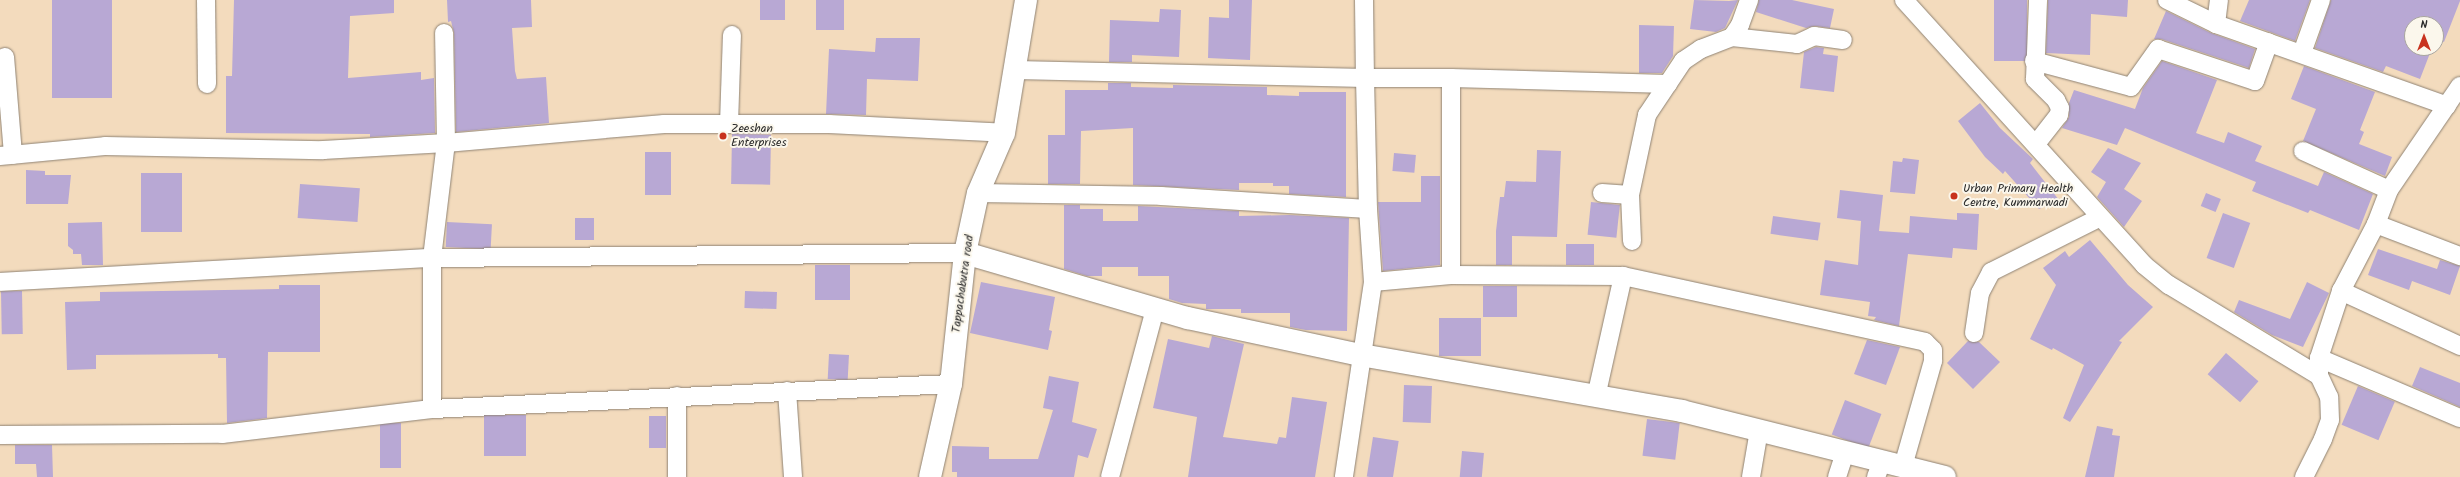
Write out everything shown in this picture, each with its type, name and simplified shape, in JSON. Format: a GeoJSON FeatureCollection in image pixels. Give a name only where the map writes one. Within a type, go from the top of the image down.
{"type":"FeatureCollection","features":[{"type":"Feature","properties":{"kind":"street"},"geometry":{"type":"LineString","coordinates":[[206,0],[207,84]]}},
{"type":"Feature","properties":{"kind":"street","name":"Tappachabutra road"},"geometry":{"type":"LineString","coordinates":[[930,477],[951,384],[965,253],[978,193],[1004,133],[1016,70],[1026,0]]}},
{"type":"Feature","properties":{"kind":"street"},"geometry":{"type":"LineString","coordinates":[[1344,477],[1373,282],[1368,209],[1364,0]]}},
{"type":"Feature","properties":{"kind":"street"},"geometry":{"type":"LineString","coordinates":[[1732,38],[1740,25],[1749,0]]}},
{"type":"Feature","properties":{"kind":"street"},"geometry":{"type":"LineString","coordinates":[[1904,0],[2036,144],[2099,218],[2144,265],[2168,285],[2319,367],[2460,418]]}},
{"type":"Feature","properties":{"kind":"street"},"geometry":{"type":"LineString","coordinates":[[2036,144],[2059,115],[2060,108],[2056,100],[2034,79],[2038,0]]}},
{"type":"Feature","properties":{"kind":"street"},"geometry":{"type":"LineString","coordinates":[[2167,0],[2216,24],[2302,53],[2447,106]]}},
{"type":"Feature","properties":{"kind":"street"},"geometry":{"type":"LineString","coordinates":[[2216,24],[2219,0]]}},
{"type":"Feature","properties":{"kind":"street"},"geometry":{"type":"LineString","coordinates":[[2302,53],[2321,0]]}},
{"type":"Feature","properties":{"kind":"street"},"geometry":{"type":"LineString","coordinates":[[432,409],[432,258],[446,143],[444,33]]}},
{"type":"Feature","properties":{"kind":"street"},"geometry":{"type":"LineString","coordinates":[[729,124],[732,35]]}},
{"type":"Feature","properties":{"kind":"street"},"geometry":{"type":"LineString","coordinates":[[1632,241],[1630,195],[1647,115],[1683,61],[1701,49],[1732,38],[1796,44],[1814,36],[1843,40]]}},
{"type":"Feature","properties":{"kind":"street"},"geometry":{"type":"LineString","coordinates":[[2034,61],[2131,88],[2158,49],[2255,81],[2269,42]]}},
{"type":"Feature","properties":{"kind":"street"},"geometry":{"type":"LineString","coordinates":[[5,57],[6,155],[105,146],[323,150],[446,143],[664,124],[829,124],[1004,133]]}},
{"type":"Feature","properties":{"kind":"street"},"geometry":{"type":"LineString","coordinates":[[1016,70],[1366,78],[1451,78],[1668,84]]}},
{"type":"Feature","properties":{"kind":"street"},"geometry":{"type":"LineString","coordinates":[[1451,78],[1451,276]]}},
{"type":"Feature","properties":{"kind":"street"},"geometry":{"type":"LineString","coordinates":[[2304,477],[2323,439],[2330,420],[2329,397],[2319,367],[2341,291],[2376,224],[2389,190],[2460,86]]}},
{"type":"Feature","properties":{"kind":"street"},"geometry":{"type":"LineString","coordinates":[[2302,151],[2389,190]]}},
{"type":"Feature","properties":{"kind":"street"},"geometry":{"type":"LineString","coordinates":[[978,193],[1161,196],[1368,209]]}},
{"type":"Feature","properties":{"kind":"street"},"geometry":{"type":"LineString","coordinates":[[1602,193],[1630,195]]}},
{"type":"Feature","properties":{"kind":"street"},"geometry":{"type":"LineString","coordinates":[[1974,332],[1980,293],[1991,272],[2099,218]]}},
{"type":"Feature","properties":{"kind":"street"},"geometry":{"type":"LineString","coordinates":[[2376,224],[2460,256]]}},
{"type":"Feature","properties":{"kind":"street"},"geometry":{"type":"LineString","coordinates":[[0,282],[432,258],[965,253],[1155,309],[1362,356],[1682,411],[1846,452],[1879,469],[1903,466],[1945,477]]}},
{"type":"Feature","properties":{"kind":"street"},"geometry":{"type":"LineString","coordinates":[[1373,282],[1451,276],[1623,276],[1925,342],[1933,350],[1933,361],[1903,466]]}},
{"type":"Feature","properties":{"kind":"street"},"geometry":{"type":"LineString","coordinates":[[1596,397],[1623,276]]}},
{"type":"Feature","properties":{"kind":"street"},"geometry":{"type":"LineString","coordinates":[[2341,291],[2460,346]]}},
{"type":"Feature","properties":{"kind":"street"},"geometry":{"type":"LineString","coordinates":[[1110,477],[1155,309]]}},
{"type":"Feature","properties":{"kind":"street"},"geometry":{"type":"LineString","coordinates":[[0,435],[222,434],[432,409],[951,384]]}},
{"type":"Feature","properties":{"kind":"street"},"geometry":{"type":"LineString","coordinates":[[787,391],[793,477]]}},
{"type":"Feature","properties":{"kind":"street"},"geometry":{"type":"LineString","coordinates":[[677,396],[677,477]]}},
{"type":"Feature","properties":{"kind":"street"},"geometry":{"type":"LineString","coordinates":[[1751,477],[1759,430]]}},
{"type":"Feature","properties":{"kind":"street"},"geometry":{"type":"LineString","coordinates":[[1837,477],[1846,452]]}},
{"type":"Feature","properties":{"kind":"building"},"geometry":{"type":"Polygon","coordinates":[[[52,0],[112,0],[112,98],[52,98],[52,0]]]}},
{"type":"Feature","properties":{"kind":"building"},"geometry":{"type":"Polygon","coordinates":[[[234,0],[394,0],[394,13],[350,16],[348,78],[421,72],[421,80],[434,78],[435,133],[370,137],[370,134],[226,133],[226,76],[232,76],[234,0]]]}},
{"type":"Feature","properties":{"kind":"building"},"geometry":{"type":"Polygon","coordinates":[[[447,0],[531,0],[532,27],[512,28],[515,71],[517,79],[546,77],[549,123],[456,132],[454,33],[451,21],[448,22],[447,0]]]}},
{"type":"Feature","properties":{"kind":"building"},"geometry":{"type":"Polygon","coordinates":[[[760,0],[785,0],[785,20],[760,20],[760,0]]]}},
{"type":"Feature","properties":{"kind":"building"},"geometry":{"type":"Polygon","coordinates":[[[816,0],[844,0],[844,30],[816,30],[816,0]]]}},
{"type":"Feature","properties":{"kind":"building"},"geometry":{"type":"Polygon","coordinates":[[[1229,0],[1252,0],[1250,60],[1208,58],[1209,17],[1229,18],[1229,0]]]}},
{"type":"Feature","properties":{"kind":"building"},"geometry":{"type":"Polygon","coordinates":[[[1694,0],[1738,0],[1725,28],[1716,32],[1690,29],[1694,0]]]}},
{"type":"Feature","properties":{"kind":"building"},"geometry":{"type":"Polygon","coordinates":[[[1759,0],[1792,0],[1834,9],[1830,28],[1815,26],[1806,28],[1756,12],[1759,0]]]}},
{"type":"Feature","properties":{"kind":"building"},"geometry":{"type":"Polygon","coordinates":[[[1994,0],[2027,0],[2027,61],[1994,61],[1994,0]]]}},
{"type":"Feature","properties":{"kind":"building"},"geometry":{"type":"Polygon","coordinates":[[[2048,0],[2128,0],[2127,17],[2091,14],[2090,55],[2046,53],[2048,0]]]}},
{"type":"Feature","properties":{"kind":"building"},"geometry":{"type":"Polygon","coordinates":[[[2249,0],[2310,0],[2295,41],[2240,21],[2249,0]]]}},
{"type":"Feature","properties":{"kind":"building"},"geometry":{"type":"Polygon","coordinates":[[[2331,0],[2460,0],[2444,42],[2444,16],[2404,16],[2404,56],[2429,56],[2420,79],[2386,66],[2383,72],[2315,48],[2331,0]]]}},
{"type":"Feature","properties":{"kind":"building"},"geometry":{"type":"Polygon","coordinates":[[[1160,9],[1181,10],[1179,57],[1132,55],[1132,62],[1109,62],[1110,20],[1159,22],[1160,9]]]}},
{"type":"Feature","properties":{"kind":"building"},"geometry":{"type":"Polygon","coordinates":[[[2166,11],[2211,33],[2255,49],[2249,68],[2161,39],[2154,39],[2166,11]]]}},
{"type":"Feature","properties":{"kind":"building"},"geometry":{"type":"Polygon","coordinates":[[[1639,25],[1674,26],[1673,56],[1662,73],[1639,73],[1639,25]]]}},
{"type":"Feature","properties":{"kind":"building"},"geometry":{"type":"Polygon","coordinates":[[[876,38],[920,38],[918,81],[867,79],[866,115],[826,114],[829,49],[875,52],[876,38]]]}},
{"type":"Feature","properties":{"kind":"building"},"geometry":{"type":"Polygon","coordinates":[[[1816,47],[1824,48],[1823,54],[1838,56],[1834,92],[1800,88],[1804,52],[1816,47]]]}},
{"type":"Feature","properties":{"kind":"building"},"geometry":{"type":"Polygon","coordinates":[[[2162,61],[2217,80],[2196,133],[2224,143],[2228,132],[2262,146],[2255,161],[2318,186],[2324,172],[2373,194],[2359,230],[2310,210],[2308,213],[2252,191],[2256,182],[2125,128],[2117,145],[2062,128],[2069,117],[2069,103],[2074,90],[2135,109],[2143,88],[2162,61]]]}},
{"type":"Feature","properties":{"kind":"building"},"geometry":{"type":"Polygon","coordinates":[[[2304,66],[2375,92],[2360,130],[2364,132],[2359,144],[2392,157],[2385,176],[2303,141],[2316,109],[2291,99],[2304,66]]]}},
{"type":"Feature","properties":{"kind":"building"},"geometry":{"type":"Polygon","coordinates":[[[1108,83],[1131,83],[1131,87],[1173,88],[1173,85],[1267,87],[1267,95],[1299,96],[1299,92],[1346,92],[1346,197],[1289,194],[1289,186],[1273,186],[1273,183],[1239,183],[1239,190],[1133,185],[1133,128],[1081,131],[1080,184],[1048,184],[1048,135],[1065,135],[1065,90],[1108,90],[1108,83]]]}},
{"type":"Feature","properties":{"kind":"building"},"geometry":{"type":"Polygon","coordinates":[[[1980,103],[2000,128],[2033,159],[2030,163],[2059,200],[2039,209],[2005,171],[2003,174],[1985,157],[1958,121],[1980,103]]]}},
{"type":"Feature","properties":{"kind":"building"},"geometry":{"type":"Polygon","coordinates":[[[732,134],[771,135],[770,185],[731,184],[732,134]]]}},
{"type":"Feature","properties":{"kind":"building"},"geometry":{"type":"Polygon","coordinates":[[[2108,148],[2141,163],[2124,189],[2142,201],[2124,227],[2097,197],[2106,182],[2091,172],[2108,148]]]}},
{"type":"Feature","properties":{"kind":"building"},"geometry":{"type":"Polygon","coordinates":[[[1537,150],[1561,151],[1557,237],[1512,236],[1512,265],[1496,265],[1496,231],[1500,197],[1504,197],[1506,181],[1536,182],[1537,150]]]}},
{"type":"Feature","properties":{"kind":"building"},"geometry":{"type":"Polygon","coordinates":[[[645,152],[671,152],[671,195],[645,195],[645,152]]]}},
{"type":"Feature","properties":{"kind":"building"},"geometry":{"type":"Polygon","coordinates":[[[1394,153],[1416,155],[1414,173],[1392,171],[1394,153]]]}},
{"type":"Feature","properties":{"kind":"building"},"geometry":{"type":"Polygon","coordinates":[[[1903,158],[1919,160],[1915,194],[1890,192],[1893,161],[1902,162],[1903,158]]]}},
{"type":"Feature","properties":{"kind":"building"},"geometry":{"type":"Polygon","coordinates":[[[26,170],[45,171],[45,175],[71,175],[68,204],[26,204],[26,170]]]}},
{"type":"Feature","properties":{"kind":"building"},"geometry":{"type":"Polygon","coordinates":[[[141,173],[182,173],[182,232],[141,232],[141,173]]]}},
{"type":"Feature","properties":{"kind":"building"},"geometry":{"type":"Polygon","coordinates":[[[1421,176],[1440,176],[1440,265],[1383,271],[1378,202],[1421,202],[1421,176]]]}},
{"type":"Feature","properties":{"kind":"building"},"geometry":{"type":"Polygon","coordinates":[[[300,184],[360,188],[357,222],[298,218],[300,184]]]}},
{"type":"Feature","properties":{"kind":"building"},"geometry":{"type":"Polygon","coordinates":[[[1840,190],[1883,195],[1879,231],[1909,233],[1910,216],[1957,220],[1957,213],[1979,214],[1977,250],[1953,248],[1952,258],[1908,254],[1899,326],[1874,320],[1876,317],[1868,316],[1870,302],[1820,295],[1825,260],[1858,265],[1861,221],[1837,218],[1840,190]]]}},
{"type":"Feature","properties":{"kind":"building"},"geometry":{"type":"Polygon","coordinates":[[[2206,193],[2221,199],[2216,212],[2201,206],[2206,193]]]}},
{"type":"Feature","properties":{"kind":"building"},"geometry":{"type":"Polygon","coordinates":[[[1591,202],[1620,205],[1616,238],[1588,235],[1591,202]]]}},
{"type":"Feature","properties":{"kind":"building"},"geometry":{"type":"Polygon","coordinates":[[[1064,205],[1080,205],[1080,209],[1103,209],[1103,221],[1138,221],[1138,206],[1239,211],[1239,216],[1289,215],[1349,218],[1347,331],[1306,330],[1290,327],[1290,313],[1241,313],[1241,309],[1206,309],[1206,304],[1182,303],[1169,299],[1169,276],[1138,276],[1138,267],[1102,267],[1102,276],[1087,276],[1064,269],[1064,205]]]}},
{"type":"Feature","properties":{"kind":"building"},"geometry":{"type":"Polygon","coordinates":[[[2223,213],[2250,223],[2234,268],[2207,258],[2223,213]]]}},
{"type":"Feature","properties":{"kind":"building"},"geometry":{"type":"Polygon","coordinates":[[[1773,216],[1821,223],[1818,241],[1770,234],[1773,216]]]}},
{"type":"Feature","properties":{"kind":"building"},"geometry":{"type":"Polygon","coordinates":[[[575,218],[594,218],[594,240],[575,240],[575,218]]]}},
{"type":"Feature","properties":{"kind":"building"},"geometry":{"type":"Polygon","coordinates":[[[102,222],[103,265],[82,265],[81,254],[73,254],[73,250],[68,246],[68,223],[102,222]]]}},
{"type":"Feature","properties":{"kind":"building"},"geometry":{"type":"Polygon","coordinates":[[[447,222],[492,224],[491,249],[446,247],[447,222]]]}},
{"type":"Feature","properties":{"kind":"building"},"geometry":{"type":"Polygon","coordinates":[[[2090,240],[2128,285],[2153,307],[2119,341],[2122,342],[2070,422],[2063,418],[2084,365],[2053,348],[2052,350],[2030,339],[2056,285],[2043,268],[2065,251],[2069,257],[2090,240]]]}},
{"type":"Feature","properties":{"kind":"building"},"geometry":{"type":"Polygon","coordinates":[[[1566,244],[1594,244],[1594,265],[1566,265],[1566,244]]]}},
{"type":"Feature","properties":{"kind":"building"},"geometry":{"type":"Polygon","coordinates":[[[2378,249],[2437,269],[2440,260],[2460,266],[2450,295],[2412,281],[2409,290],[2368,275],[2378,249]]]}},
{"type":"Feature","properties":{"kind":"building"},"geometry":{"type":"Polygon","coordinates":[[[815,265],[850,265],[850,300],[815,300],[815,265]]]}},
{"type":"Feature","properties":{"kind":"building"},"geometry":{"type":"Polygon","coordinates":[[[981,282],[1055,297],[1049,330],[1052,331],[1048,350],[970,333],[981,282]]]}},
{"type":"Feature","properties":{"kind":"building"},"geometry":{"type":"Polygon","coordinates":[[[2307,282],[2329,293],[2303,347],[2272,335],[2234,312],[2239,300],[2290,319],[2307,282]]]}},
{"type":"Feature","properties":{"kind":"building"},"geometry":{"type":"Polygon","coordinates":[[[279,285],[320,285],[320,352],[268,352],[267,418],[227,423],[226,358],[218,358],[218,354],[96,355],[96,369],[67,370],[65,302],[100,301],[100,292],[279,289],[279,285]]]}},
{"type":"Feature","properties":{"kind":"building"},"geometry":{"type":"Polygon","coordinates":[[[1483,286],[1517,286],[1517,317],[1483,317],[1483,286]]]}},
{"type":"Feature","properties":{"kind":"building"},"geometry":{"type":"Polygon","coordinates":[[[1,291],[22,291],[23,334],[2,334],[1,291]]]}},
{"type":"Feature","properties":{"kind":"building"},"geometry":{"type":"Polygon","coordinates":[[[745,291],[777,292],[776,309],[744,308],[745,291]]]}},
{"type":"Feature","properties":{"kind":"building"},"geometry":{"type":"Polygon","coordinates":[[[1439,318],[1481,318],[1481,356],[1439,356],[1439,318]]]}},
{"type":"Feature","properties":{"kind":"building"},"geometry":{"type":"Polygon","coordinates":[[[1212,336],[1244,344],[1223,437],[1277,444],[1279,437],[1286,438],[1292,397],[1327,402],[1315,477],[1188,477],[1197,417],[1153,408],[1168,339],[1209,348],[1212,336]]]}},
{"type":"Feature","properties":{"kind":"building"},"geometry":{"type":"Polygon","coordinates":[[[1867,340],[1900,347],[1886,385],[1854,374],[1867,340]]]}},
{"type":"Feature","properties":{"kind":"building"},"geometry":{"type":"Polygon","coordinates":[[[1968,341],[1979,342],[2000,362],[1973,389],[1947,363],[1968,341]]]}},
{"type":"Feature","properties":{"kind":"building"},"geometry":{"type":"Polygon","coordinates":[[[2226,353],[2258,381],[2240,402],[2208,374],[2226,353]]]}},
{"type":"Feature","properties":{"kind":"building"},"geometry":{"type":"Polygon","coordinates":[[[829,354],[849,355],[848,380],[828,379],[829,354]]]}},
{"type":"Feature","properties":{"kind":"building"},"geometry":{"type":"Polygon","coordinates":[[[2420,367],[2460,383],[2460,407],[2412,386],[2420,367]]]}},
{"type":"Feature","properties":{"kind":"building"},"geometry":{"type":"Polygon","coordinates":[[[1049,376],[1079,382],[1072,422],[1097,429],[1088,458],[1078,455],[1074,477],[957,477],[957,472],[952,472],[952,446],[989,447],[989,459],[1038,459],[1053,410],[1043,408],[1049,376]]]}},
{"type":"Feature","properties":{"kind":"building"},"geometry":{"type":"Polygon","coordinates":[[[1404,385],[1432,386],[1431,423],[1403,422],[1404,385]]]}},
{"type":"Feature","properties":{"kind":"building"},"geometry":{"type":"Polygon","coordinates":[[[2358,386],[2395,402],[2378,440],[2342,425],[2358,386]]]}},
{"type":"Feature","properties":{"kind":"building"},"geometry":{"type":"Polygon","coordinates":[[[1845,400],[1881,414],[1868,449],[1832,435],[1845,400]]]}},
{"type":"Feature","properties":{"kind":"building"},"geometry":{"type":"Polygon","coordinates":[[[484,415],[526,415],[526,456],[484,456],[484,415]]]}},
{"type":"Feature","properties":{"kind":"building"},"geometry":{"type":"Polygon","coordinates":[[[649,416],[666,416],[666,448],[649,448],[649,416]]]}},
{"type":"Feature","properties":{"kind":"building"},"geometry":{"type":"Polygon","coordinates":[[[1647,419],[1680,423],[1675,460],[1642,456],[1647,419]]]}},
{"type":"Feature","properties":{"kind":"building"},"geometry":{"type":"Polygon","coordinates":[[[380,423],[401,423],[401,468],[380,468],[380,423]]]}},
{"type":"Feature","properties":{"kind":"building"},"geometry":{"type":"Polygon","coordinates":[[[2097,426],[2113,429],[2112,435],[2120,436],[2114,477],[2085,477],[2097,426]]]}},
{"type":"Feature","properties":{"kind":"building"},"geometry":{"type":"Polygon","coordinates":[[[1373,437],[1399,441],[1393,477],[1367,477],[1373,437]]]}},
{"type":"Feature","properties":{"kind":"building"},"geometry":{"type":"Polygon","coordinates":[[[15,445],[52,445],[53,477],[37,477],[36,464],[15,464],[15,445]]]}},
{"type":"Feature","properties":{"kind":"building"},"geometry":{"type":"Polygon","coordinates":[[[1462,451],[1484,453],[1482,477],[1460,477],[1462,451]]]}},
{"type":"Feature","properties":{"kind":"place","name":"Zeeshan Enterprises"},"geometry":{"type":"Point","coordinates":[723,136]}},
{"type":"Feature","properties":{"kind":"place","name":"Urban Primary Health Centre, Kummarwadi"},"geometry":{"type":"Point","coordinates":[1954,196]}}]}
